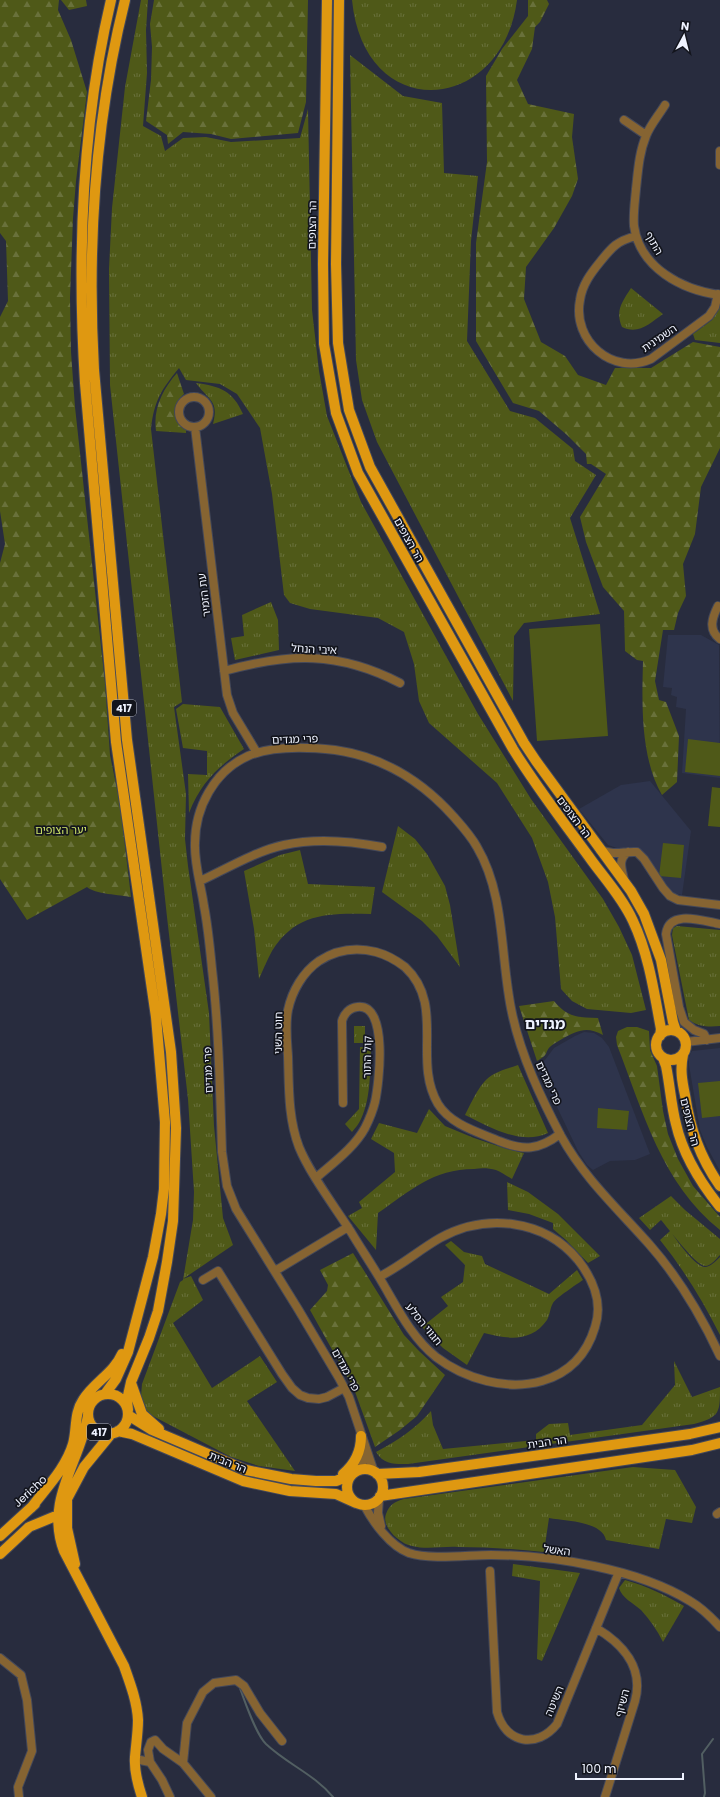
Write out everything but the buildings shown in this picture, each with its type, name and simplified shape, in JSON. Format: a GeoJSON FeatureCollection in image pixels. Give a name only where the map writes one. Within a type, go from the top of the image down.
{"type":"FeatureCollection","features":[{"type":"Feature","properties":{"kind":"main road","name":"417"},"geometry":{"type":"LineString","coordinates":[[111,0],[92,102],[86,154],[80,292],[85,383],[116,742],[156,1017],[165,1122],[165,1166],[161,1214],[147,1282],[128,1352],[116,1379],[105,1394],[94,1399],[88,1416],[93,1428],[105,1434],[114,1432],[125,1424],[128,1412],[127,1400],[131,1382],[158,1311],[173,1221],[176,1142],[171,1052],[127,740],[91,325],[94,209],[99,146],[116,35],[125,0]]}},
{"type":"Feature","properties":{"kind":"main road","name":"הר הצופים"},"geometry":{"type":"LineString","coordinates":[[327,0],[323,264],[324,344],[330,387],[343,435],[358,473],[513,750],[536,786],[620,898],[632,920],[644,948],[652,981],[661,1029],[660,1036]]}},
{"type":"Feature","properties":{"kind":"main road","name":"הר הצופים"},"geometry":{"type":"LineString","coordinates":[[339,0],[337,315],[340,365],[349,410],[370,467],[524,743],[625,883],[644,914],[656,944],[676,1031]]}},
{"type":"Feature","properties":{"kind":"main road"},"geometry":{"type":"LineString","coordinates":[[669,1030],[676,1031],[681,1033],[686,1042],[686,1051],[683,1055],[674,1060],[663,1058],[657,1049],[657,1040],[669,1030]]}},
{"type":"Feature","properties":{"kind":"main road","name":"הר הצופים"},"geometry":{"type":"LineString","coordinates":[[683,1055],[681,1073],[689,1121],[704,1161],[720,1186]]}},
{"type":"Feature","properties":{"kind":"main road","name":"הר הצופים"},"geometry":{"type":"LineString","coordinates":[[663,1058],[666,1066],[676,1124],[685,1152],[700,1181],[720,1207]]}},
{"type":"Feature","properties":{"kind":"main road"},"geometry":{"type":"LineString","coordinates":[[31,1508],[61,1468],[70,1451],[75,1435],[78,1409],[82,1401],[120,1359],[135,1322]]}},
{"type":"Feature","properties":{"kind":"main road"},"geometry":{"type":"LineString","coordinates":[[131,1382],[142,1414],[170,1438]]}},
{"type":"Feature","properties":{"kind":"main road"},"geometry":{"type":"LineString","coordinates":[[105,1394],[112,1394],[122,1400],[128,1412]]}},
{"type":"Feature","properties":{"kind":"main road","name":"הר הבית"},"geometry":{"type":"LineString","coordinates":[[128,1412],[145,1426],[246,1470],[291,1479],[327,1481],[342,1479],[353,1473]]}},
{"type":"Feature","properties":{"kind":"main road"},"geometry":{"type":"LineString","coordinates":[[88,1416],[84,1434],[64,1485],[58,1515],[59,1537],[124,1666],[135,1696],[138,1719],[135,1759],[138,1784],[142,1797]]}},
{"type":"Feature","properties":{"kind":"main road"},"geometry":{"type":"LineString","coordinates":[[698,1433],[720,1422]]}},
{"type":"Feature","properties":{"kind":"main road","name":"הר הבית"},"geometry":{"type":"LineString","coordinates":[[375,1473],[419,1472],[698,1433],[720,1427]]}},
{"type":"Feature","properties":{"kind":"main road"},"geometry":{"type":"LineString","coordinates":[[80,1581],[67,1528],[67,1499],[78,1476],[114,1432]]}},
{"type":"Feature","properties":{"kind":"main road","name":"הר הבית"},"geometry":{"type":"LineString","coordinates":[[114,1432],[132,1434],[243,1482],[290,1491],[336,1494],[360,1504]]}},
{"type":"Feature","properties":{"kind":"main road"},"geometry":{"type":"LineString","coordinates":[[327,1481],[342,1475],[352,1466],[360,1451],[363,1440]]}},
{"type":"Feature","properties":{"kind":"main road"},"geometry":{"type":"LineString","coordinates":[[379,1497],[720,1444]]}},
{"type":"Feature","properties":{"kind":"main road","name":"Jericho"},"geometry":{"type":"LineString","coordinates":[[0,1536],[54,1487],[73,1461]]}},
{"type":"Feature","properties":{"kind":"main road"},"geometry":{"type":"LineString","coordinates":[[367,1469],[375,1473],[382,1484],[379,1497],[374,1502],[360,1504],[349,1496],[346,1485],[353,1473],[367,1469]]}},
{"type":"Feature","properties":{"kind":"main road"},"geometry":{"type":"LineString","coordinates":[[0,1554],[29,1527],[58,1515],[67,1505]]}},
{"type":"Feature","properties":{"kind":"street","name":"התוף"},"geometry":{"type":"LineString","coordinates":[[665,105],[646,135],[639,158],[634,215],[636,236],[649,258],[672,280],[691,288],[719,294]]}},
{"type":"Feature","properties":{"kind":"street"},"geometry":{"type":"LineString","coordinates":[[624,120],[646,135]]}},
{"type":"Feature","properties":{"kind":"street"},"geometry":{"type":"LineString","coordinates":[[720,151],[720,165]]}},
{"type":"Feature","properties":{"kind":"street","name":"השמינית"},"geometry":{"type":"LineString","coordinates":[[636,236],[623,240],[612,247],[588,277],[582,293],[579,309],[583,329],[592,346],[599,353],[610,359],[625,363],[643,363],[651,359],[709,316],[715,306],[719,294]]}},
{"type":"Feature","properties":{"kind":"street","name":"עת הזמיר"},"geometry":{"type":"LineString","coordinates":[[194,427],[227,695],[233,713],[257,753]]}},
{"type":"Feature","properties":{"kind":"street"},"geometry":{"type":"LineString","coordinates":[[719,604],[716,620],[720,632]]}},
{"type":"Feature","properties":{"kind":"street"},"geometry":{"type":"LineString","coordinates":[[719,604],[712,618],[712,627],[720,640]]}},
{"type":"Feature","properties":{"kind":"street","name":"איבי הנחל"},"geometry":{"type":"LineString","coordinates":[[224,671],[266,661],[296,657],[314,658],[350,663],[371,669],[400,683]]}},
{"type":"Feature","properties":{"kind":"street","name":"פרי מגדים"},"geometry":{"type":"LineString","coordinates":[[375,1473],[344,1388],[275,1271],[236,1209],[227,1186],[222,1152],[215,993],[208,934],[195,852],[195,826],[205,797],[213,785],[238,762],[257,753],[278,749],[320,749],[347,752],[382,762],[410,777],[425,788],[442,804],[469,835],[480,850],[495,896],[509,999],[518,1036],[527,1064],[560,1134],[591,1182],[650,1245],[678,1279],[696,1307],[720,1356]]}},
{"type":"Feature","properties":{"kind":"street"},"geometry":{"type":"LineString","coordinates":[[200,881],[269,850],[284,845],[313,841],[339,842],[382,847]]}},
{"type":"Feature","properties":{"kind":"street"},"geometry":{"type":"LineString","coordinates":[[600,850],[613,853],[637,852],[662,888],[670,896],[678,900],[720,905]]}},
{"type":"Feature","properties":{"kind":"street"},"geometry":{"type":"LineString","coordinates":[[625,883],[621,861],[628,852]]}},
{"type":"Feature","properties":{"kind":"street"},"geometry":{"type":"LineString","coordinates":[[707,1040],[704,1034],[694,1030],[684,1022],[679,1007],[666,929],[671,922],[681,918],[720,924]]}},
{"type":"Feature","properties":{"kind":"street","name":"חוט השני"},"geometry":{"type":"LineString","coordinates":[[379,1277],[316,1178],[300,1150],[292,1122],[290,1108],[287,1024],[293,994],[301,979],[310,968],[330,955],[341,951],[356,949],[379,952],[392,958],[411,973],[419,985],[425,1001],[428,1020],[427,1066],[429,1080],[432,1090],[443,1111],[462,1125],[520,1148],[540,1146],[560,1134]]}},
{"type":"Feature","properties":{"kind":"street","name":"קול התור"},"geometry":{"type":"LineString","coordinates":[[316,1178],[358,1139],[365,1128],[375,1102],[380,1058],[380,1041],[378,1029],[371,1013],[362,1007],[355,1007],[349,1010],[344,1015],[342,1021],[343,1104]]}},
{"type":"Feature","properties":{"kind":"street"},"geometry":{"type":"LineString","coordinates":[[686,1042],[720,1038]]}},
{"type":"Feature","properties":{"kind":"street","name":"חגווי הסלע"},"geometry":{"type":"LineString","coordinates":[[508,1223],[521,1225],[533,1228],[555,1238],[565,1246],[585,1268],[592,1280],[595,1291],[598,1312],[597,1323],[588,1346],[582,1356],[561,1373],[538,1382],[526,1384],[495,1383],[469,1375],[435,1356],[409,1326],[379,1277],[400,1266],[441,1238],[459,1230],[481,1224],[508,1223]]}},
{"type":"Feature","properties":{"kind":"street"},"geometry":{"type":"LineString","coordinates":[[275,1271],[349,1229]]}},
{"type":"Feature","properties":{"kind":"street"},"geometry":{"type":"LineString","coordinates":[[203,1280],[218,1271],[282,1374],[300,1395],[308,1398],[319,1399],[327,1397],[344,1388]]}},
{"type":"Feature","properties":{"kind":"street","name":"פרי מגדים"},"geometry":{"type":"LineString","coordinates":[[353,1473],[363,1462],[363,1440]]}},
{"type":"Feature","properties":{"kind":"street","name":"האשל"},"geometry":{"type":"LineString","coordinates":[[379,1497],[378,1517],[390,1542],[397,1547],[416,1555],[517,1556],[586,1564],[639,1578],[678,1594],[705,1612],[720,1627]]}},
{"type":"Feature","properties":{"kind":"street","name":"האשל"},"geometry":{"type":"LineString","coordinates":[[360,1504],[384,1532]]}},
{"type":"Feature","properties":{"kind":"street","name":"השיטה"},"geometry":{"type":"LineString","coordinates":[[490,1571],[496,1703],[503,1726],[515,1736],[526,1740],[539,1738],[550,1733],[558,1724],[619,1572]]}},
{"type":"Feature","properties":{"kind":"street","name":"השיזף"},"geometry":{"type":"LineString","coordinates":[[596,1628],[609,1636],[627,1654],[636,1668],[638,1686],[635,1701],[605,1797]]}},
{"type":"Feature","properties":{"kind":"street"},"geometry":{"type":"LineString","coordinates":[[0,1658],[21,1675],[27,1700],[32,1752],[18,1787],[19,1797]]}},
{"type":"Feature","properties":{"kind":"street"},"geometry":{"type":"LineString","coordinates":[[183,1763],[187,1722],[203,1692],[214,1683],[236,1680],[244,1686],[260,1713],[282,1741]]}},
{"type":"Feature","properties":{"kind":"street"},"geometry":{"type":"LineString","coordinates":[[170,1797],[162,1780],[150,1762],[148,1750],[151,1742],[155,1740],[163,1749],[183,1763],[211,1797]]}},
{"type":"Feature","properties":{"kind":"street"},"geometry":{"type":"LineString","coordinates":[[135,1759],[150,1762]]}},
{"type":"Feature","properties":{"kind":"shaded area"},"geometry":{"type":"Polygon","coordinates":[[[668,635],[701,635],[719,645],[720,778],[682,773],[686,709],[676,707],[677,697],[671,695],[672,688],[663,687],[668,635]]]}},
{"type":"Feature","properties":{"kind":"shaded area"},"geometry":{"type":"Polygon","coordinates":[[[650,781],[691,831],[682,895],[673,893],[665,886],[638,848],[617,848],[608,845],[579,809],[621,785],[650,781]]]}},
{"type":"Feature","properties":{"kind":"shaded area"},"geometry":{"type":"Polygon","coordinates":[[[584,1032],[594,1033],[602,1038],[609,1047],[650,1154],[635,1160],[610,1161],[593,1170],[587,1165],[578,1151],[537,1065],[545,1060],[554,1048],[584,1032]]]}},
{"type":"Feature","properties":{"kind":"shaded area"},"geometry":{"type":"Polygon","coordinates":[[[720,1048],[720,1171],[700,1130],[689,1057],[692,1051],[720,1048]]]}},
{"type":"Feature","properties":{"kind":"green space","name":"יער הצופים"},"geometry":{"type":"Polygon","coordinates":[[[0,0],[59,0],[58,10],[71,40],[87,92],[73,218],[70,298],[71,352],[75,407],[105,683],[110,755],[120,804],[131,897],[101,893],[87,887],[27,920],[0,879],[0,563],[5,544],[0,511],[0,317],[8,301],[6,241],[0,233],[0,0]]]}},
{"type":"Feature","properties":{"kind":"green space"},"geometry":{"type":"Polygon","coordinates":[[[61,0],[86,0],[87,6],[69,10],[61,0]]]}},
{"type":"Feature","properties":{"kind":"green space"},"geometry":{"type":"Polygon","coordinates":[[[141,0],[148,0],[146,30],[147,73],[143,126],[161,136],[165,151],[183,138],[206,137],[231,142],[300,138],[308,109],[312,310],[319,371],[327,416],[361,502],[478,714],[531,799],[603,899],[619,927],[632,955],[646,1010],[631,1013],[587,1009],[572,1001],[561,989],[555,917],[548,882],[532,838],[497,783],[429,723],[419,701],[414,664],[404,632],[378,618],[310,609],[290,603],[284,595],[272,494],[260,428],[237,394],[220,384],[186,380],[179,368],[159,396],[152,419],[151,429],[182,702],[174,707],[186,794],[185,839],[188,866],[209,1013],[214,1126],[223,1218],[233,1245],[183,1279],[193,1220],[194,1192],[188,1099],[110,385],[109,269],[112,208],[125,87],[141,0]]]}},
{"type":"Feature","properties":{"kind":"green space"},"geometry":{"type":"Polygon","coordinates":[[[154,0],[308,0],[306,102],[298,133],[231,139],[211,134],[183,132],[168,144],[167,135],[146,121],[151,80],[152,47],[150,24],[154,0]]]}},
{"type":"Feature","properties":{"kind":"green space"},"geometry":{"type":"Polygon","coordinates":[[[352,0],[517,0],[506,38],[487,66],[461,83],[433,90],[406,85],[381,69],[362,41],[352,0]]]}},
{"type":"Feature","properties":{"kind":"green space"},"geometry":{"type":"Polygon","coordinates":[[[528,0],[547,0],[549,4],[540,22],[535,27],[532,49],[517,80],[528,104],[574,114],[572,137],[578,179],[572,196],[554,228],[526,267],[524,299],[541,342],[565,356],[578,375],[606,385],[615,368],[651,368],[693,342],[720,347],[720,448],[701,487],[695,534],[683,564],[686,596],[678,613],[674,630],[663,630],[655,681],[659,700],[666,702],[679,736],[677,782],[662,795],[655,780],[646,747],[642,694],[643,661],[637,660],[625,651],[624,611],[603,587],[586,542],[580,517],[606,474],[591,464],[587,464],[586,454],[539,411],[513,403],[476,341],[476,243],[487,162],[486,76],[502,49],[528,16],[528,0]]]}},
{"type":"Feature","properties":{"kind":"green space"},"geometry":{"type":"Polygon","coordinates":[[[350,55],[403,96],[442,103],[444,173],[478,176],[471,241],[467,341],[510,411],[535,418],[573,449],[575,461],[596,475],[570,518],[600,614],[524,623],[514,636],[513,701],[377,442],[362,400],[356,360],[350,55]]]}},
{"type":"Feature","properties":{"kind":"green space"},"geometry":{"type":"Polygon","coordinates":[[[631,288],[663,314],[644,327],[634,330],[622,327],[619,316],[622,302],[631,288]]]}},
{"type":"Feature","properties":{"kind":"green space"},"geometry":{"type":"Polygon","coordinates":[[[720,306],[720,343],[695,340],[693,334],[712,320],[720,306]]]}},
{"type":"Feature","properties":{"kind":"green space"},"geometry":{"type":"Polygon","coordinates":[[[177,373],[184,394],[177,403],[175,412],[178,420],[186,428],[186,433],[156,431],[155,423],[157,407],[167,386],[177,373]]]}},
{"type":"Feature","properties":{"kind":"green space"},"geometry":{"type":"Polygon","coordinates":[[[196,383],[212,386],[225,391],[235,400],[243,414],[213,424],[215,416],[214,405],[196,383]]]}},
{"type":"Feature","properties":{"kind":"green space"},"geometry":{"type":"Polygon","coordinates":[[[271,602],[278,620],[279,650],[235,660],[231,638],[244,636],[242,615],[271,602]]]}},
{"type":"Feature","properties":{"kind":"green space"},"geometry":{"type":"Polygon","coordinates":[[[600,624],[608,736],[537,741],[529,629],[600,624]]]}},
{"type":"Feature","properties":{"kind":"green space"},"geometry":{"type":"Polygon","coordinates":[[[183,704],[220,707],[244,749],[226,762],[211,776],[199,793],[189,813],[188,774],[207,775],[207,751],[183,748],[176,709],[183,704]]]}},
{"type":"Feature","properties":{"kind":"green space"},"geometry":{"type":"Polygon","coordinates":[[[688,739],[720,743],[720,776],[685,772],[688,739]]]}},
{"type":"Feature","properties":{"kind":"green space"},"geometry":{"type":"Polygon","coordinates":[[[712,787],[720,788],[720,827],[708,826],[712,787]]]}},
{"type":"Feature","properties":{"kind":"green space"},"geometry":{"type":"Polygon","coordinates":[[[398,826],[415,839],[427,854],[445,886],[450,905],[460,967],[437,936],[422,921],[382,892],[398,826]]]}},
{"type":"Feature","properties":{"kind":"green space"},"geometry":{"type":"Polygon","coordinates":[[[663,843],[684,845],[681,878],[659,876],[663,843]]]}},
{"type":"Feature","properties":{"kind":"green space"},"geometry":{"type":"Polygon","coordinates":[[[300,850],[308,884],[375,887],[371,914],[328,915],[303,922],[281,938],[272,951],[259,979],[254,929],[244,871],[280,855],[300,850]]]}},
{"type":"Feature","properties":{"kind":"green space"},"geometry":{"type":"Polygon","coordinates":[[[677,926],[720,930],[720,1026],[704,1026],[689,1020],[672,935],[673,928],[677,926]]]}},
{"type":"Feature","properties":{"kind":"green space"},"geometry":{"type":"Polygon","coordinates":[[[554,1001],[564,1011],[574,1016],[598,1018],[603,1035],[587,1030],[578,1031],[552,1045],[544,1057],[537,1061],[519,1006],[554,1001]]]}},
{"type":"Feature","properties":{"kind":"green space"},"geometry":{"type":"Polygon","coordinates":[[[354,1026],[365,1026],[365,1043],[354,1043],[354,1026]]]}},
{"type":"Feature","properties":{"kind":"green space"},"geometry":{"type":"Polygon","coordinates":[[[627,1027],[637,1027],[649,1031],[650,1050],[657,1066],[663,1111],[668,1134],[678,1159],[693,1186],[720,1217],[720,1230],[700,1212],[683,1191],[656,1145],[617,1045],[616,1037],[618,1031],[627,1027]]]}},
{"type":"Feature","properties":{"kind":"green space"},"geometry":{"type":"Polygon","coordinates":[[[360,1047],[371,1047],[369,1084],[367,1102],[364,1111],[359,1123],[352,1132],[345,1124],[359,1109],[360,1047]]]}},
{"type":"Feature","properties":{"kind":"green space"},"geometry":{"type":"Polygon","coordinates":[[[518,1065],[548,1133],[538,1136],[516,1136],[495,1129],[465,1115],[477,1092],[489,1077],[500,1071],[518,1065]]]}},
{"type":"Feature","properties":{"kind":"green space"},"geometry":{"type":"Polygon","coordinates":[[[720,1081],[720,1116],[702,1118],[698,1083],[720,1081]]]}},
{"type":"Feature","properties":{"kind":"green space"},"geometry":{"type":"Polygon","coordinates":[[[598,1108],[629,1111],[627,1130],[597,1128],[598,1108]]]}},
{"type":"Feature","properties":{"kind":"green space"},"geometry":{"type":"Polygon","coordinates":[[[429,1109],[445,1126],[474,1138],[524,1153],[512,1179],[496,1170],[491,1169],[482,1168],[459,1170],[434,1177],[412,1189],[378,1213],[376,1250],[348,1216],[362,1208],[359,1202],[395,1172],[394,1153],[371,1139],[379,1123],[417,1133],[429,1109]]]}},
{"type":"Feature","properties":{"kind":"green space"},"geometry":{"type":"Polygon","coordinates":[[[507,1182],[528,1192],[558,1214],[600,1256],[588,1263],[553,1229],[553,1223],[529,1214],[508,1210],[507,1182]]]}},
{"type":"Feature","properties":{"kind":"green space"},"geometry":{"type":"Polygon","coordinates":[[[671,1196],[685,1210],[720,1239],[720,1255],[709,1265],[705,1266],[695,1260],[661,1220],[650,1230],[639,1218],[671,1196]]]}},
{"type":"Feature","properties":{"kind":"green space"},"geometry":{"type":"Polygon","coordinates":[[[670,1231],[691,1258],[701,1266],[709,1266],[720,1257],[720,1335],[693,1286],[660,1240],[670,1231]]]}},
{"type":"Feature","properties":{"kind":"green space"},"geometry":{"type":"Polygon","coordinates":[[[451,1241],[464,1252],[482,1256],[485,1264],[549,1294],[577,1270],[583,1280],[555,1301],[552,1305],[547,1320],[534,1333],[526,1336],[510,1338],[484,1333],[467,1365],[443,1348],[422,1327],[448,1306],[441,1297],[463,1282],[465,1265],[445,1245],[451,1241]]]}},
{"type":"Feature","properties":{"kind":"green space"},"geometry":{"type":"Polygon","coordinates":[[[353,1253],[404,1335],[445,1375],[417,1416],[375,1447],[354,1389],[310,1310],[327,1291],[328,1285],[320,1270],[353,1253]]]}},
{"type":"Feature","properties":{"kind":"green space"},"geometry":{"type":"Polygon","coordinates":[[[191,1276],[203,1300],[173,1323],[212,1388],[260,1356],[277,1382],[247,1401],[295,1471],[259,1466],[231,1457],[149,1414],[143,1405],[141,1396],[142,1384],[180,1282],[191,1276]]]}},
{"type":"Feature","properties":{"kind":"green space"},"geometry":{"type":"Polygon","coordinates":[[[674,1361],[692,1397],[720,1387],[719,1408],[714,1416],[694,1424],[408,1464],[394,1464],[386,1462],[376,1452],[405,1434],[431,1411],[433,1425],[443,1449],[536,1440],[536,1434],[549,1424],[568,1423],[570,1435],[642,1425],[675,1385],[674,1361]]]}},
{"type":"Feature","properties":{"kind":"green space"},"geometry":{"type":"Polygon","coordinates":[[[633,1467],[675,1470],[696,1507],[692,1523],[666,1519],[659,1549],[606,1540],[598,1529],[590,1525],[549,1518],[544,1552],[480,1547],[418,1547],[407,1545],[402,1542],[393,1534],[386,1524],[385,1519],[389,1508],[395,1502],[404,1499],[633,1467]]]}},
{"type":"Feature","properties":{"kind":"green space"},"geometry":{"type":"Polygon","coordinates":[[[513,1564],[580,1573],[542,1661],[537,1659],[540,1581],[512,1576],[513,1564]]]}},
{"type":"Feature","properties":{"kind":"green space"},"geometry":{"type":"Polygon","coordinates":[[[625,1580],[656,1591],[684,1606],[663,1642],[656,1629],[641,1610],[625,1598],[620,1592],[619,1588],[625,1580]]]}},
{"type":"Feature","properties":{"kind":"waterway"},"geometry":{"type":"LineString","coordinates":[[239,1686],[254,1725],[266,1744],[309,1775],[333,1797]]}},
{"type":"Feature","properties":{"kind":"waterway"},"geometry":{"type":"LineString","coordinates":[[704,1797],[702,1754],[713,1739]]}},
{"type":"Feature","properties":{"kind":"district","name":"מגדים"},"geometry":{"type":"Point","coordinates":[545,1024]}}]}
